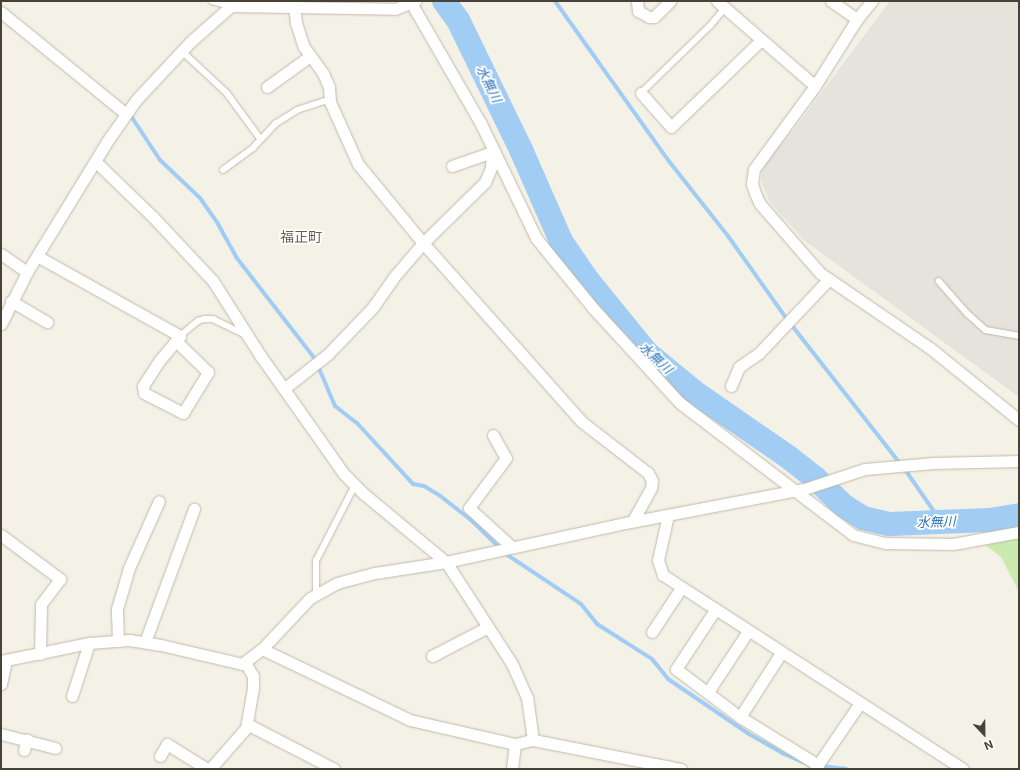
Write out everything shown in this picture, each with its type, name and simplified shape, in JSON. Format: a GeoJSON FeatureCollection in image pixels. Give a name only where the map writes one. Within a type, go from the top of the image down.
{"type":"FeatureCollection","features":[{"type":"Feature","properties":{"kind":"street"},"geometry":{"type":"LineString","coordinates":[[1,324],[11,301],[37,256],[126,114],[182,51],[231,6],[395,9],[412,1],[492,150],[536,238],[606,324],[680,403],[786,482],[799,490],[853,534],[868,540],[899,544],[953,544],[1019,532]]}},
{"type":"Feature","properties":{"kind":"street"},"geometry":{"type":"LineString","coordinates":[[637,1],[638,11],[649,18],[654,17],[665,3]]}},
{"type":"Feature","properties":{"kind":"street"},"geometry":{"type":"LineString","coordinates":[[831,1],[857,19]]}},
{"type":"Feature","properties":{"kind":"street"},"geometry":{"type":"LineString","coordinates":[[872,1],[857,19],[815,86],[760,159],[754,169],[752,184],[760,204],[820,272],[930,348],[1019,420]]}},
{"type":"Feature","properties":{"kind":"street"},"geometry":{"type":"LineString","coordinates":[[721,4],[815,86]]}},
{"type":"Feature","properties":{"kind":"street"},"geometry":{"type":"LineString","coordinates":[[294,6],[296,23],[310,56],[323,73],[329,87],[330,99],[358,164],[423,243],[582,422],[648,473],[652,481],[651,488],[633,522]]}},
{"type":"Feature","properties":{"kind":"street"},"geometry":{"type":"LineString","coordinates":[[1,12],[126,114]]}},
{"type":"Feature","properties":{"kind":"street"},"geometry":{"type":"LineString","coordinates":[[641,94],[671,127],[761,40]]}},
{"type":"Feature","properties":{"kind":"street"},"geometry":{"type":"LineString","coordinates":[[267,87],[310,56]]}},
{"type":"Feature","properties":{"kind":"street"},"geometry":{"type":"LineString","coordinates":[[452,166],[492,150]]}},
{"type":"Feature","properties":{"kind":"street"},"geometry":{"type":"LineString","coordinates":[[284,388],[311,366],[321,360],[373,307],[393,278],[423,243],[485,182],[491,168],[492,150]]}},
{"type":"Feature","properties":{"kind":"street"},"geometry":{"type":"LineString","coordinates":[[96,162],[153,217],[213,281],[312,432],[355,485],[446,562],[512,664],[527,697],[533,740]]}},
{"type":"Feature","properties":{"kind":"street"},"geometry":{"type":"LineString","coordinates":[[1,254],[28,272]]}},
{"type":"Feature","properties":{"kind":"street"},"geometry":{"type":"LineString","coordinates":[[37,256],[178,338],[208,372],[183,413],[144,393],[143,386],[158,361],[178,338]]}},
{"type":"Feature","properties":{"kind":"street"},"geometry":{"type":"LineString","coordinates":[[731,386],[739,367],[759,353],[830,279]]}},
{"type":"Feature","properties":{"kind":"street"},"geometry":{"type":"LineString","coordinates":[[11,301],[47,322]]}},
{"type":"Feature","properties":{"kind":"street"},"geometry":{"type":"LineString","coordinates":[[493,435],[506,458],[469,508],[512,547]]}},
{"type":"Feature","properties":{"kind":"street"},"geometry":{"type":"LineString","coordinates":[[1,684],[3,661],[89,643],[118,640],[145,642],[242,664],[262,649],[310,598],[337,583],[375,573],[446,562],[633,522],[799,490],[835,477],[873,468],[941,462],[1019,461]]}},
{"type":"Feature","properties":{"kind":"street"},"geometry":{"type":"LineString","coordinates":[[118,640],[119,602],[130,568],[159,501]]}},
{"type":"Feature","properties":{"kind":"street"},"geometry":{"type":"LineString","coordinates":[[145,642],[194,509]]}},
{"type":"Feature","properties":{"kind":"street"},"geometry":{"type":"LineString","coordinates":[[668,515],[658,560],[663,575],[963,769]]}},
{"type":"Feature","properties":{"kind":"street"},"geometry":{"type":"LineString","coordinates":[[1,535],[60,579],[41,604],[40,654]]}},
{"type":"Feature","properties":{"kind":"street"},"geometry":{"type":"LineString","coordinates":[[652,632],[681,588]]}},
{"type":"Feature","properties":{"kind":"street"},"geometry":{"type":"LineString","coordinates":[[715,610],[676,668],[740,717],[816,767],[860,703]]}},
{"type":"Feature","properties":{"kind":"street"},"geometry":{"type":"LineString","coordinates":[[432,656],[488,627]]}},
{"type":"Feature","properties":{"kind":"street"},"geometry":{"type":"LineString","coordinates":[[708,692],[748,631]]}},
{"type":"Feature","properties":{"kind":"street"},"geometry":{"type":"LineString","coordinates":[[72,696],[89,643]]}},
{"type":"Feature","properties":{"kind":"street"},"geometry":{"type":"LineString","coordinates":[[262,649],[410,720],[515,744],[533,740],[681,769]]}},
{"type":"Feature","properties":{"kind":"street"},"geometry":{"type":"LineString","coordinates":[[740,717],[782,653]]}},
{"type":"Feature","properties":{"kind":"street"},"geometry":{"type":"LineString","coordinates":[[210,769],[247,724],[253,688],[252,676],[245,662]]}},
{"type":"Feature","properties":{"kind":"street"},"geometry":{"type":"LineString","coordinates":[[247,724],[334,769]]}},
{"type":"Feature","properties":{"kind":"street"},"geometry":{"type":"LineString","coordinates":[[1,734],[25,745],[55,748]]}},
{"type":"Feature","properties":{"kind":"street"},"geometry":{"type":"LineString","coordinates":[[160,756],[167,744],[207,769]]}},
{"type":"Feature","properties":{"kind":"street"},"geometry":{"type":"LineString","coordinates":[[512,769],[515,744]]}},
{"type":"Feature","properties":{"kind":"lane"},"geometry":{"type":"LineString","coordinates":[[212,1],[231,6]]}},
{"type":"Feature","properties":{"kind":"lane"},"geometry":{"type":"LineString","coordinates":[[641,94],[705,31],[721,4]]}},
{"type":"Feature","properties":{"kind":"lane"},"geometry":{"type":"LineString","coordinates":[[182,51],[227,93],[260,138]]}},
{"type":"Feature","properties":{"kind":"lane"},"geometry":{"type":"LineString","coordinates":[[223,170],[253,148],[260,138],[275,124],[297,110],[330,99]]}},
{"type":"Feature","properties":{"kind":"lane"},"geometry":{"type":"LineString","coordinates":[[939,281],[967,313],[986,330],[1019,336]]}},
{"type":"Feature","properties":{"kind":"lane"},"geometry":{"type":"LineString","coordinates":[[178,338],[198,321],[214,319],[250,338]]}},
{"type":"Feature","properties":{"kind":"lane"},"geometry":{"type":"LineString","coordinates":[[316,594],[316,561],[355,485]]}},
{"type":"Feature","properties":{"kind":"shaded area"},"geometry":{"type":"Polygon","coordinates":[[[890,1],[1019,1],[1019,397],[805,241],[771,204],[761,181],[763,164],[795,128],[890,1]]]}},
{"type":"Feature","properties":{"kind":"green space"},"geometry":{"type":"Polygon","coordinates":[[[1019,538],[1019,592],[1001,557],[985,545],[1019,538]]]}},
{"type":"Feature","properties":{"kind":"waterway","name":"水無川"},"geometry":{"type":"LineString","coordinates":[[444,1],[458,20],[522,152],[561,241],[586,278],[647,353],[697,394],[787,456],[815,478],[844,506],[863,518],[890,524],[989,520],[1019,515]]}},
{"type":"Feature","properties":{"kind":"waterway"},"geometry":{"type":"LineString","coordinates":[[555,1],[668,160],[728,236],[786,318],[898,461]]}},
{"type":"Feature","properties":{"kind":"waterway"},"geometry":{"type":"LineString","coordinates":[[131,116],[160,160],[200,198],[218,224],[236,257],[315,359],[335,406],[357,423],[413,484],[424,486],[439,495],[470,519],[506,554],[581,604],[597,624],[652,659],[668,679],[749,734],[784,754],[810,765]]}},
{"type":"Feature","properties":{"kind":"waterway"},"geometry":{"type":"LineString","coordinates":[[906,471],[942,523]]}},
{"type":"Feature","properties":{"kind":"waterway"},"geometry":{"type":"LineString","coordinates":[[819,766],[846,769]]}},
{"type":"Feature","properties":{"kind":"district","name":"福正町"},"geometry":{"type":"Point","coordinates":[301,237]}}]}
